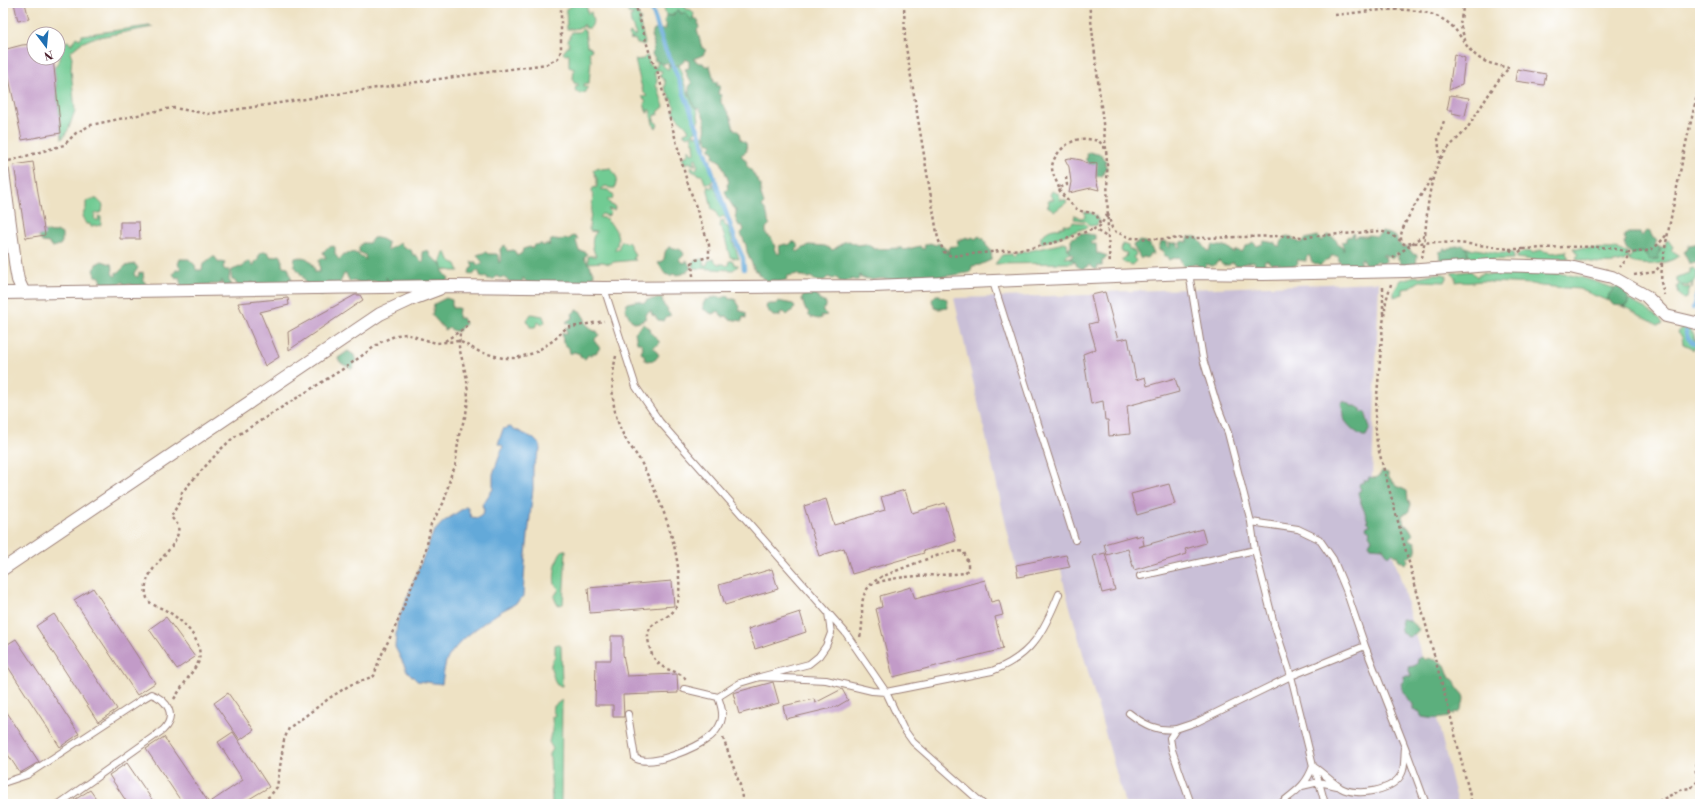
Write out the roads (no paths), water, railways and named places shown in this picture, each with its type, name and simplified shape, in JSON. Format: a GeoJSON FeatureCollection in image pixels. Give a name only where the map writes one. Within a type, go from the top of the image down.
{"type":"FeatureCollection","features":[{"type":"Feature","properties":{"kind":"street"},"geometry":{"type":"LineString","coordinates":[[3,172],[16,269],[18,280],[24,293]]}},
{"type":"Feature","properties":{"kind":"street"},"geometry":{"type":"LineString","coordinates":[[3,293],[447,286],[604,288],[874,286],[993,282],[1112,275],[1406,271],[1491,266],[1513,261],[1570,266],[1612,277],[1646,296],[1666,316],[1700,324]]}},
{"type":"Feature","properties":{"kind":"street"},"geometry":{"type":"LineString","coordinates":[[3,288],[12,279],[16,269]]}},
{"type":"Feature","properties":{"kind":"street"},"geometry":{"type":"LineString","coordinates":[[3,569],[380,314],[410,300],[447,286]]}},
{"type":"Feature","properties":{"kind":"lane"},"geometry":{"type":"LineString","coordinates":[[1189,273],[1203,359],[1216,402],[1228,433],[1251,522],[1255,550],[1274,624],[1291,676],[1313,766],[1325,804]]}},
{"type":"Feature","properties":{"kind":"lane"},"geometry":{"type":"LineString","coordinates":[[993,282],[1075,540]]}},
{"type":"Feature","properties":{"kind":"lane"},"geometry":{"type":"LineString","coordinates":[[604,288],[636,387],[648,406],[660,422],[828,611],[854,645],[886,692],[903,728],[913,742],[983,804]]}},
{"type":"Feature","properties":{"kind":"lane"},"geometry":{"type":"LineString","coordinates":[[1251,522],[1298,529],[1319,539],[1333,559],[1426,804]]}},
{"type":"Feature","properties":{"kind":"lane"},"geometry":{"type":"LineString","coordinates":[[1140,576],[1255,550]]}},
{"type":"Feature","properties":{"kind":"lane"},"geometry":{"type":"LineString","coordinates":[[760,677],[826,680],[872,691],[886,692],[992,671],[1001,668],[1026,652],[1043,630],[1059,594]]}},
{"type":"Feature","properties":{"kind":"lane"},"geometry":{"type":"LineString","coordinates":[[684,689],[718,697],[740,683],[809,664],[819,656],[826,646],[831,633],[828,611]]}},
{"type":"Feature","properties":{"kind":"lane"},"geometry":{"type":"LineString","coordinates":[[1129,713],[1148,726],[1166,730],[1176,729],[1197,722],[1291,676],[1365,646]]}},
{"type":"Feature","properties":{"kind":"lane"},"geometry":{"type":"LineString","coordinates":[[3,783],[27,775],[151,694],[163,701],[169,708],[171,717],[169,724],[164,730],[59,804]]}},
{"type":"Feature","properties":{"kind":"lane"},"geometry":{"type":"LineString","coordinates":[[628,714],[634,758],[644,761],[689,750],[712,736],[719,724],[722,713],[718,697]]}},
{"type":"Feature","properties":{"kind":"lane"},"geometry":{"type":"LineString","coordinates":[[1176,729],[1170,738],[1172,750],[1191,804]]}},
{"type":"Feature","properties":{"kind":"lane"},"geometry":{"type":"LineString","coordinates":[[1302,786],[1319,782],[1361,792],[1379,790],[1392,784],[1402,773],[1405,747]]}},
{"type":"Feature","properties":{"kind":"lane"},"geometry":{"type":"LineString","coordinates":[[1280,804],[1302,786],[1309,778],[1313,766]]}},
{"type":"Feature","properties":{"kind":"lane"},"geometry":{"type":"LineString","coordinates":[[1313,766],[1342,788]]}},
{"type":"Feature","properties":{"kind":"water"},"geometry":{"type":"Polygon","coordinates":[[[510,427],[533,438],[540,445],[540,450],[533,467],[533,489],[523,596],[515,604],[500,612],[478,628],[455,648],[446,662],[442,684],[417,681],[407,671],[395,647],[397,623],[433,533],[443,522],[467,506],[471,517],[478,518],[483,514],[484,510],[482,505],[493,489],[493,474],[503,446],[498,444],[503,429],[510,427]]]}},
{"type":"Feature","properties":{"kind":"waterway"},"geometry":{"type":"LineString","coordinates":[[650,3],[665,49],[673,65],[699,132],[736,242],[743,258],[744,269]]}},
{"type":"Feature","properties":{"kind":"waterway"},"geometry":{"type":"LineString","coordinates":[[1693,308],[1700,285]]}},
{"type":"Feature","properties":{"kind":"waterway"},"geometry":{"type":"LineString","coordinates":[[1686,328],[1688,338],[1700,347]]}}]}
